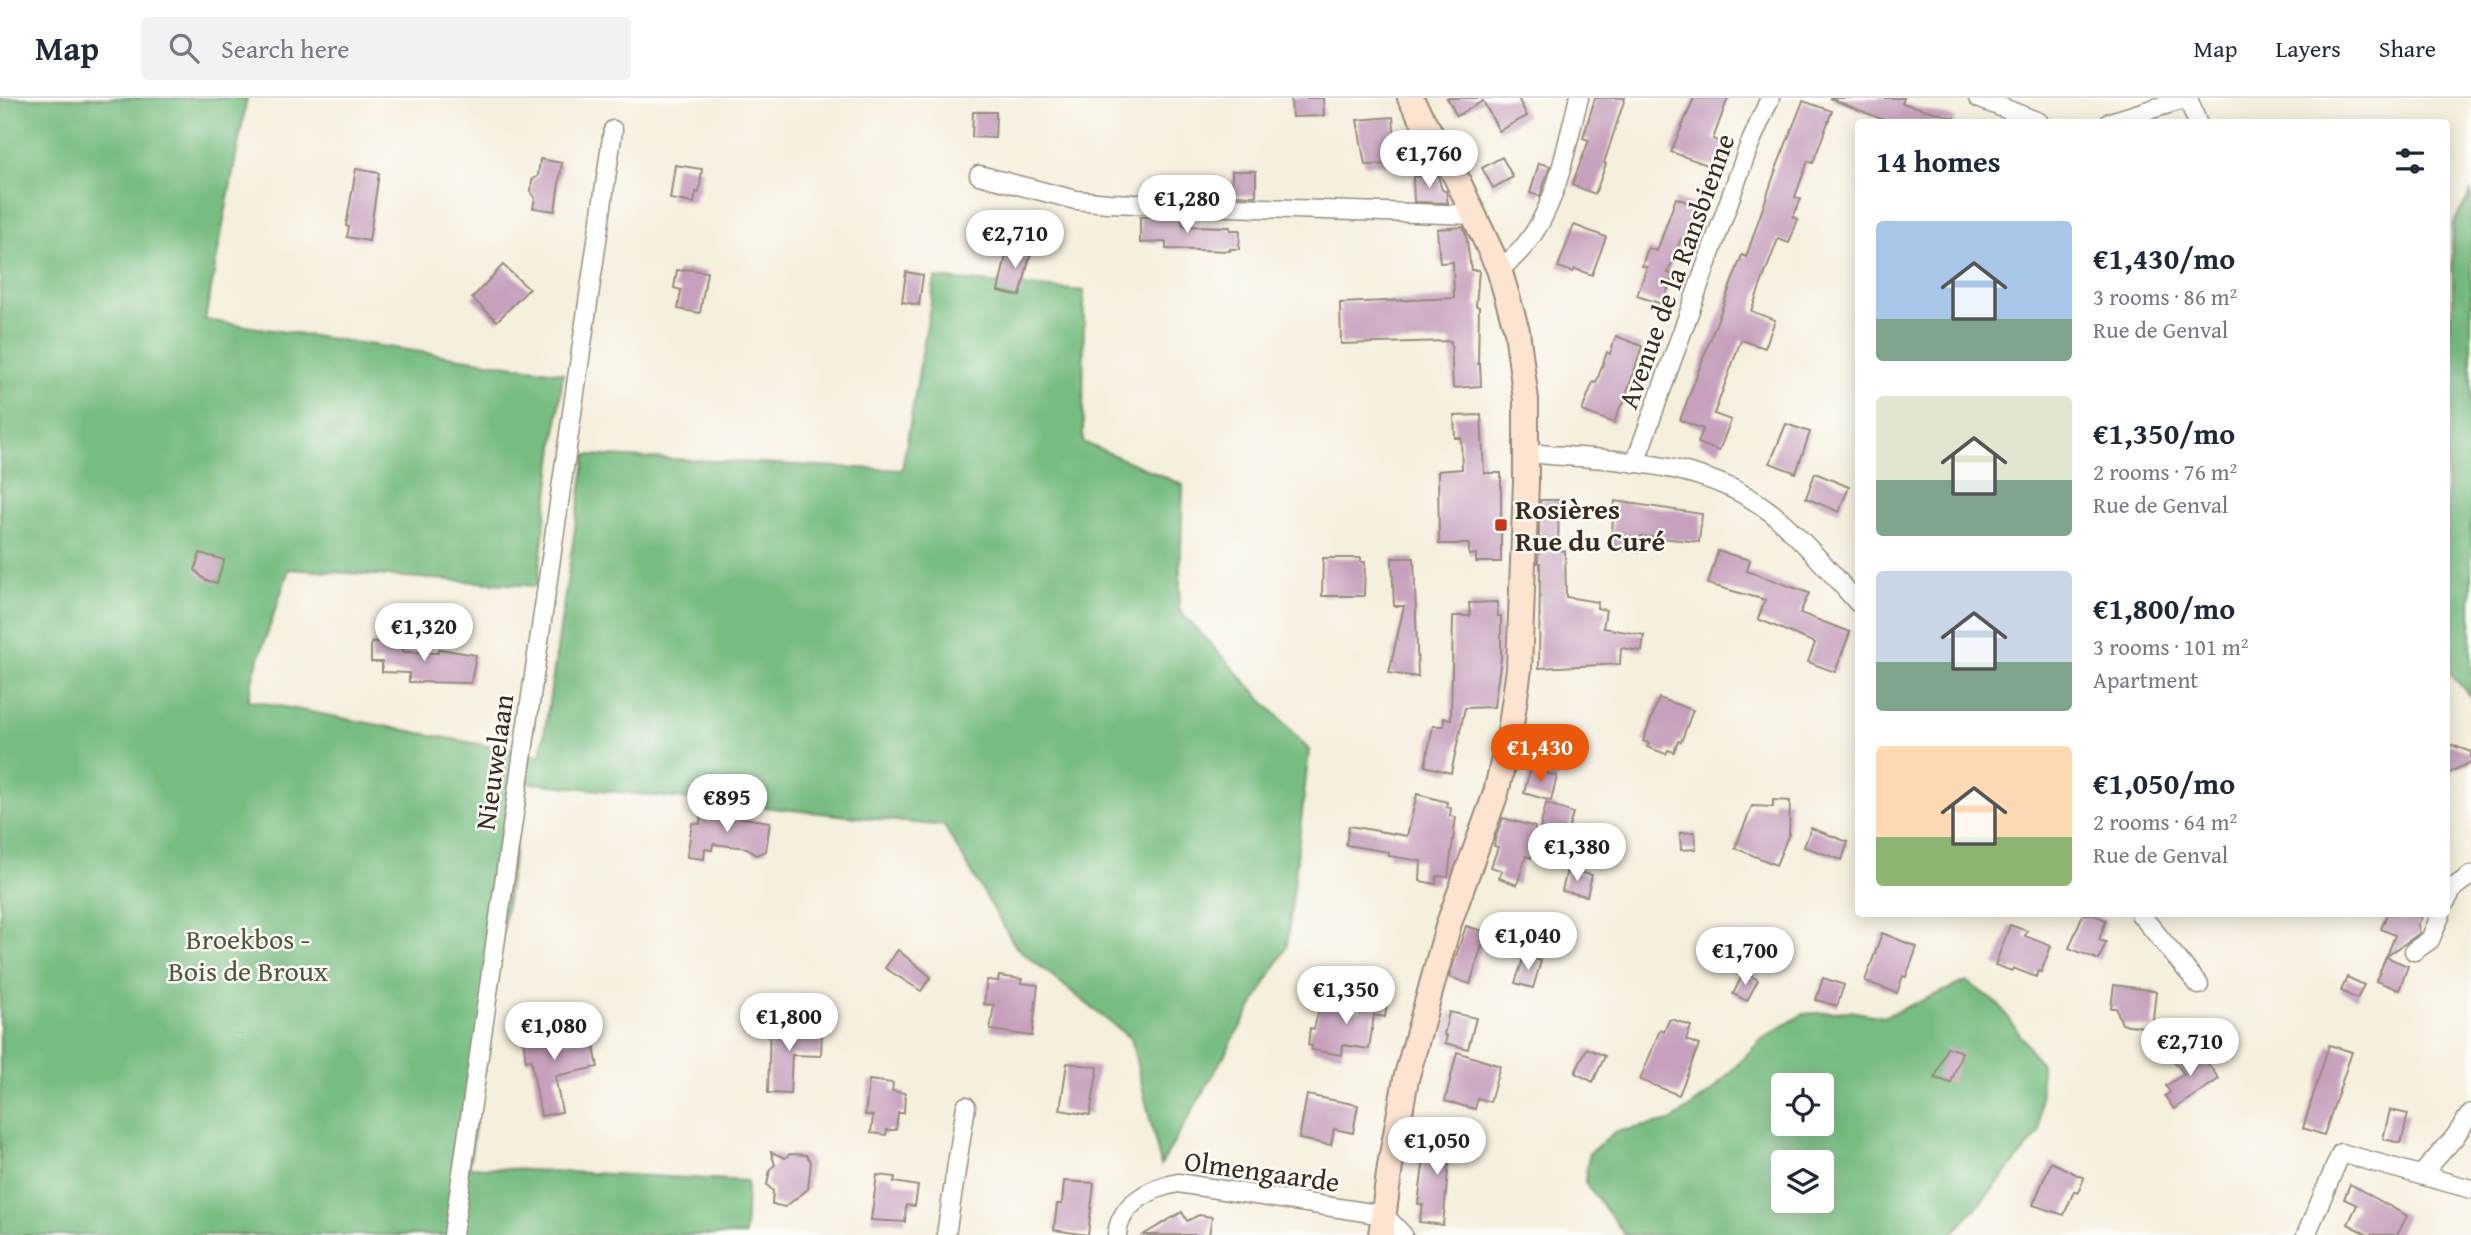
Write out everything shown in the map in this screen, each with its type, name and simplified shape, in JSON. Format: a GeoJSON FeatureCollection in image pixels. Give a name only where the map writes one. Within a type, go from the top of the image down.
{"type":"FeatureCollection","features":[{"type":"Feature","properties":{"kind":"street"},"geometry":{"type":"LineString","coordinates":[[1403,1235],[1383,1225],[1406,1079],[1449,923],[1496,793],[1510,732],[1519,668],[1526,453],[1526,400],[1517,331],[1499,269],[1456,177],[1410,98]]}},
{"type":"Feature","properties":{"kind":"street"},"geometry":{"type":"LineString","coordinates":[[1499,269],[1511,261],[1532,238],[1548,210],[1580,98]]}},
{"type":"Feature","properties":{"kind":"street","name":"Avenue de la Ransbienne"},"geometry":{"type":"LineString","coordinates":[[1635,463],[1749,146],[1770,98]]}},
{"type":"Feature","properties":{"kind":"street"},"geometry":{"type":"LineString","coordinates":[[1978,98],[2031,119]]}},
{"type":"Feature","properties":{"kind":"street"},"geometry":{"type":"LineString","coordinates":[[2120,119],[2188,98],[2196,119]]}},
{"type":"Feature","properties":{"kind":"street","name":"Nieuwelaan"},"geometry":{"type":"LineString","coordinates":[[453,1235],[613,130]]}},
{"type":"Feature","properties":{"kind":"street"},"geometry":{"type":"LineString","coordinates":[[979,175],[1076,200],[1108,203],[1475,215]]}},
{"type":"Feature","properties":{"kind":"street"},"geometry":{"type":"LineString","coordinates":[[1526,453],[1669,467],[1702,476],[1753,500],[1780,520],[1855,600]]}},
{"type":"Feature","properties":{"kind":"street"},"geometry":{"type":"LineString","coordinates":[[2450,894],[2454,887],[2471,875]]}},
{"type":"Feature","properties":{"kind":"street"},"geometry":{"type":"LineString","coordinates":[[2142,917],[2199,985]]}},
{"type":"Feature","properties":{"kind":"street"},"geometry":{"type":"LineString","coordinates":[[2414,951],[2430,940],[2440,917]]}},
{"type":"Feature","properties":{"kind":"street"},"geometry":{"type":"LineString","coordinates":[[946,1235],[966,1106]]}},
{"type":"Feature","properties":{"kind":"street"},"geometry":{"type":"LineString","coordinates":[[2423,1174],[2471,1113]]}},
{"type":"Feature","properties":{"kind":"street"},"geometry":{"type":"LineString","coordinates":[[2306,1235],[2341,1153],[2471,1189]]}},
{"type":"Feature","properties":{"kind":"street","name":"Olmengaarde"},"geometry":{"type":"LineString","coordinates":[[1117,1235],[1126,1212],[1141,1195],[1160,1186],[1178,1184],[1383,1225]]}},
{"type":"Feature","properties":{"kind":"green space","name":"Broekbos - Bois de Broux"},"geometry":{"type":"Polygon","coordinates":[[[0,98],[247,98],[205,320],[563,373],[537,586],[289,569],[254,673],[248,700],[541,756],[586,455],[902,470],[935,278],[1084,291],[1083,442],[1183,485],[1179,610],[1309,750],[1287,946],[1161,1165],[1131,1039],[1016,947],[944,826],[524,782],[469,1167],[747,1181],[745,1235],[0,1235],[0,98]]]}},
{"type":"Feature","properties":{"kind":"green space"},"geometry":{"type":"Polygon","coordinates":[[[2471,192],[2471,697],[2450,673],[2452,226],[2471,192]]]}},
{"type":"Feature","properties":{"kind":"green space"},"geometry":{"type":"Polygon","coordinates":[[[1967,981],[2001,1007],[2041,1065],[2040,1132],[1951,1235],[1625,1235],[1585,1182],[1589,1153],[1615,1132],[1671,1121],[1711,1092],[1762,1039],[1803,1014],[1850,1011],[1884,1017],[1967,981]]]}},
{"type":"Feature","properties":{"kind":"building"},"geometry":{"type":"Polygon","coordinates":[[[1291,98],[1323,98],[1324,116],[1292,117],[1291,98]]]}},
{"type":"Feature","properties":{"kind":"building"},"geometry":{"type":"Polygon","coordinates":[[[1447,98],[1518,98],[1527,116],[1499,131],[1483,101],[1457,116],[1447,98]]]}},
{"type":"Feature","properties":{"kind":"building"},"geometry":{"type":"Polygon","coordinates":[[[1595,98],[1625,98],[1595,194],[1572,185],[1589,140],[1583,138],[1595,98]]]}},
{"type":"Feature","properties":{"kind":"building"},"geometry":{"type":"Polygon","coordinates":[[[1694,98],[1728,98],[1713,139],[1724,144],[1716,168],[1671,152],[1694,98]]]}},
{"type":"Feature","properties":{"kind":"building"},"geometry":{"type":"Polygon","coordinates":[[[1829,98],[1904,98],[1902,103],[1955,118],[1955,119],[1882,119],[1829,98]]]}},
{"type":"Feature","properties":{"kind":"building"},"geometry":{"type":"Polygon","coordinates":[[[1803,101],[1832,111],[1813,163],[1808,161],[1795,197],[1801,199],[1793,217],[1798,219],[1789,243],[1778,239],[1751,311],[1775,320],[1765,348],[1741,340],[1714,414],[1731,420],[1719,451],[1698,443],[1703,429],[1680,420],[1742,255],[1746,257],[1803,101]]]}},
{"type":"Feature","properties":{"kind":"building"},"geometry":{"type":"Polygon","coordinates":[[[973,112],[996,112],[995,138],[972,137],[973,112]]]}},
{"type":"Feature","properties":{"kind":"building"},"geometry":{"type":"Polygon","coordinates":[[[1393,117],[1397,164],[1365,165],[1357,120],[1393,117]]]}},
{"type":"Feature","properties":{"kind":"building"},"geometry":{"type":"Polygon","coordinates":[[[1502,157],[1513,177],[1493,188],[1482,168],[1502,157]]]}},
{"type":"Feature","properties":{"kind":"building"},"geometry":{"type":"Polygon","coordinates":[[[540,159],[562,163],[555,211],[533,208],[535,198],[531,192],[532,180],[538,176],[540,159]]]}},
{"type":"Feature","properties":{"kind":"building"},"geometry":{"type":"Polygon","coordinates":[[[1539,163],[1550,166],[1540,196],[1530,193],[1539,163]]]}},
{"type":"Feature","properties":{"kind":"building"},"geometry":{"type":"Polygon","coordinates":[[[675,165],[702,169],[699,193],[696,192],[694,203],[670,199],[675,165]]]}},
{"type":"Feature","properties":{"kind":"building"},"geometry":{"type":"Polygon","coordinates":[[[356,169],[379,173],[369,241],[347,237],[349,227],[346,226],[356,169]]]}},
{"type":"Feature","properties":{"kind":"building"},"geometry":{"type":"Polygon","coordinates":[[[1232,171],[1256,171],[1256,196],[1232,195],[1232,171]]]}},
{"type":"Feature","properties":{"kind":"building"},"geometry":{"type":"Polygon","coordinates":[[[1438,176],[1442,190],[1446,191],[1448,203],[1414,202],[1413,177],[1438,176]]]}},
{"type":"Feature","properties":{"kind":"building"},"geometry":{"type":"Polygon","coordinates":[[[1676,198],[1698,206],[1668,273],[1674,275],[1662,304],[1637,296],[1647,267],[1642,266],[1648,248],[1657,251],[1676,198]]]}},
{"type":"Feature","properties":{"kind":"building"},"geometry":{"type":"Polygon","coordinates":[[[1140,217],[1182,217],[1183,226],[1230,227],[1230,230],[1240,230],[1239,249],[1166,249],[1166,242],[1140,243],[1140,217]]]}},
{"type":"Feature","properties":{"kind":"building"},"geometry":{"type":"Polygon","coordinates":[[[1574,225],[1606,237],[1592,275],[1558,267],[1574,225]]]}},
{"type":"Feature","properties":{"kind":"building"},"geometry":{"type":"Polygon","coordinates":[[[1463,227],[1471,270],[1479,270],[1476,306],[1479,307],[1478,364],[1481,386],[1453,388],[1451,341],[1341,344],[1340,303],[1454,298],[1453,262],[1440,263],[1437,229],[1463,227]]]}},
{"type":"Feature","properties":{"kind":"building"},"geometry":{"type":"Polygon","coordinates":[[[1011,244],[1032,248],[1020,296],[998,291],[1011,244]]]}},
{"type":"Feature","properties":{"kind":"building"},"geometry":{"type":"Polygon","coordinates":[[[503,265],[529,289],[497,321],[472,298],[503,265]]]}},
{"type":"Feature","properties":{"kind":"building"},"geometry":{"type":"Polygon","coordinates":[[[677,270],[707,272],[700,313],[678,309],[681,290],[674,288],[677,270]]]}},
{"type":"Feature","properties":{"kind":"building"},"geometry":{"type":"Polygon","coordinates":[[[906,272],[923,275],[919,305],[902,302],[906,272]]]}},
{"type":"Feature","properties":{"kind":"building"},"geometry":{"type":"Polygon","coordinates":[[[1616,336],[1642,346],[1623,405],[1614,423],[1582,411],[1616,336]]]}},
{"type":"Feature","properties":{"kind":"building"},"geometry":{"type":"Polygon","coordinates":[[[1481,415],[1484,473],[1501,473],[1501,562],[1476,562],[1476,554],[1469,555],[1469,544],[1439,544],[1438,471],[1462,469],[1461,438],[1455,438],[1454,416],[1481,415]]]}},
{"type":"Feature","properties":{"kind":"building"},"geometry":{"type":"Polygon","coordinates":[[[1786,424],[1810,432],[1796,473],[1770,463],[1786,424]]]}},
{"type":"Feature","properties":{"kind":"building"},"geometry":{"type":"Polygon","coordinates":[[[1815,473],[1849,487],[1839,512],[1806,498],[1815,473]]]}},
{"type":"Feature","properties":{"kind":"building"},"geometry":{"type":"Polygon","coordinates":[[[1540,500],[1559,500],[1558,550],[1565,551],[1566,597],[1598,602],[1597,608],[1606,610],[1603,628],[1644,635],[1642,651],[1621,648],[1620,664],[1539,668],[1540,500]]]}},
{"type":"Feature","properties":{"kind":"building"},"geometry":{"type":"Polygon","coordinates":[[[1615,501],[1702,514],[1699,542],[1641,536],[1639,551],[1610,548],[1615,501]]]}},
{"type":"Feature","properties":{"kind":"building"},"geometry":{"type":"Polygon","coordinates":[[[1718,551],[1750,560],[1747,571],[1809,593],[1800,613],[1850,632],[1835,672],[1808,662],[1815,643],[1758,619],[1765,600],[1708,584],[1718,551]]]}},
{"type":"Feature","properties":{"kind":"building"},"geometry":{"type":"Polygon","coordinates":[[[200,553],[224,560],[217,583],[205,580],[195,570],[200,553]]]}},
{"type":"Feature","properties":{"kind":"building"},"geometry":{"type":"Polygon","coordinates":[[[1323,558],[1361,558],[1361,562],[1365,562],[1364,596],[1322,596],[1323,558]]]}},
{"type":"Feature","properties":{"kind":"building"},"geometry":{"type":"Polygon","coordinates":[[[1392,558],[1414,558],[1418,677],[1389,673],[1404,606],[1394,606],[1392,558]]]}},
{"type":"Feature","properties":{"kind":"building"},"geometry":{"type":"Polygon","coordinates":[[[1497,602],[1498,616],[1501,616],[1501,658],[1494,707],[1465,708],[1451,773],[1425,766],[1433,726],[1444,726],[1444,718],[1451,719],[1453,616],[1470,616],[1469,603],[1497,602]]]}},
{"type":"Feature","properties":{"kind":"building"},"geometry":{"type":"Polygon","coordinates":[[[404,641],[403,652],[438,653],[439,649],[476,655],[471,683],[409,682],[409,673],[382,672],[382,662],[371,662],[371,643],[404,641]]]}},
{"type":"Feature","properties":{"kind":"building"},"geometry":{"type":"Polygon","coordinates":[[[1659,698],[1693,710],[1681,742],[1678,741],[1674,752],[1668,750],[1666,754],[1647,747],[1649,743],[1643,741],[1659,698]]]}},
{"type":"Feature","properties":{"kind":"building"},"geometry":{"type":"Polygon","coordinates":[[[2450,744],[2471,752],[2471,762],[2450,772],[2450,744]]]}},
{"type":"Feature","properties":{"kind":"building"},"geometry":{"type":"Polygon","coordinates":[[[1531,766],[1548,770],[1547,774],[1557,776],[1551,801],[1524,793],[1531,766]]]}},
{"type":"Feature","properties":{"kind":"building"},"geometry":{"type":"Polygon","coordinates":[[[1417,794],[1447,802],[1446,807],[1451,808],[1450,816],[1456,817],[1448,877],[1437,876],[1436,884],[1420,881],[1421,861],[1389,856],[1389,852],[1346,845],[1349,826],[1407,836],[1417,794]]]}},
{"type":"Feature","properties":{"kind":"building"},"geometry":{"type":"Polygon","coordinates":[[[1773,800],[1790,801],[1789,834],[1776,865],[1735,848],[1752,806],[1773,807],[1773,800]]]}},
{"type":"Feature","properties":{"kind":"building"},"geometry":{"type":"Polygon","coordinates":[[[1546,803],[1573,813],[1566,836],[1540,829],[1546,803]]]}},
{"type":"Feature","properties":{"kind":"building"},"geometry":{"type":"Polygon","coordinates":[[[701,812],[770,822],[766,851],[756,855],[747,848],[713,844],[712,850],[705,849],[704,859],[687,857],[692,823],[700,824],[701,812]]]}},
{"type":"Feature","properties":{"kind":"building"},"geometry":{"type":"Polygon","coordinates":[[[1503,818],[1535,827],[1531,858],[1526,856],[1517,885],[1499,878],[1502,871],[1491,867],[1498,847],[1494,846],[1495,839],[1503,818]]]}},
{"type":"Feature","properties":{"kind":"building"},"geometry":{"type":"Polygon","coordinates":[[[1811,828],[1848,842],[1842,860],[1804,847],[1811,828]]]}},
{"type":"Feature","properties":{"kind":"building"},"geometry":{"type":"Polygon","coordinates":[[[1695,832],[1696,849],[1681,850],[1680,833],[1695,832]]]}},
{"type":"Feature","properties":{"kind":"building"},"geometry":{"type":"Polygon","coordinates":[[[1567,870],[1592,875],[1587,896],[1562,891],[1567,870]]]}},
{"type":"Feature","properties":{"kind":"building"},"geometry":{"type":"Polygon","coordinates":[[[2082,917],[2099,917],[2106,920],[2099,940],[2106,942],[2099,960],[2069,948],[2082,917]]]}},
{"type":"Feature","properties":{"kind":"building"},"geometry":{"type":"Polygon","coordinates":[[[2386,917],[2422,917],[2418,925],[2420,933],[2387,956],[2395,935],[2381,929],[2386,917]]]}},
{"type":"Feature","properties":{"kind":"building"},"geometry":{"type":"Polygon","coordinates":[[[2010,925],[2027,931],[2025,936],[2051,946],[2041,972],[2038,971],[2036,977],[2013,968],[2012,971],[1995,965],[2010,925]]]}},
{"type":"Feature","properties":{"kind":"building"},"geometry":{"type":"Polygon","coordinates":[[[1466,926],[1486,932],[1470,984],[1449,977],[1466,926]]]}},
{"type":"Feature","properties":{"kind":"building"},"geometry":{"type":"Polygon","coordinates":[[[1882,933],[1917,947],[1897,993],[1865,981],[1882,933]]]}},
{"type":"Feature","properties":{"kind":"building"},"geometry":{"type":"Polygon","coordinates":[[[898,950],[931,977],[921,991],[885,968],[898,950]]]}},
{"type":"Feature","properties":{"kind":"building"},"geometry":{"type":"Polygon","coordinates":[[[1524,956],[1541,961],[1533,988],[1515,983],[1524,956]]]}},
{"type":"Feature","properties":{"kind":"building"},"geometry":{"type":"Polygon","coordinates":[[[2386,957],[2408,966],[2399,990],[2376,981],[2386,957]]]}},
{"type":"Feature","properties":{"kind":"building"},"geometry":{"type":"Polygon","coordinates":[[[1744,972],[1758,980],[1747,1001],[1733,994],[1744,972]]]}},
{"type":"Feature","properties":{"kind":"building"},"geometry":{"type":"Polygon","coordinates":[[[999,976],[1022,979],[1021,983],[1038,985],[1032,1036],[990,1030],[994,1005],[984,1004],[987,980],[998,981],[999,976]]]}},
{"type":"Feature","properties":{"kind":"building"},"geometry":{"type":"Polygon","coordinates":[[[2347,977],[2364,985],[2357,999],[2341,991],[2347,977]]]}},
{"type":"Feature","properties":{"kind":"building"},"geometry":{"type":"Polygon","coordinates":[[[1823,978],[1844,985],[1837,1006],[1816,1000],[1823,978]]]}},
{"type":"Feature","properties":{"kind":"building"},"geometry":{"type":"Polygon","coordinates":[[[2114,985],[2156,991],[2152,1028],[2122,1024],[2116,1008],[2111,1008],[2114,985]]]}},
{"type":"Feature","properties":{"kind":"building"},"geometry":{"type":"Polygon","coordinates":[[[1363,993],[1388,997],[1385,1017],[1374,1015],[1369,1049],[1343,1045],[1342,1055],[1312,1050],[1312,1046],[1308,1045],[1310,1028],[1314,1029],[1320,1005],[1360,1011],[1363,993]]]}},
{"type":"Feature","properties":{"kind":"building"},"geometry":{"type":"Polygon","coordinates":[[[1449,1012],[1476,1018],[1468,1049],[1445,1043],[1449,1012]]]}},
{"type":"Feature","properties":{"kind":"building"},"geometry":{"type":"Polygon","coordinates":[[[545,1019],[552,1044],[592,1037],[598,1067],[555,1076],[562,1112],[541,1116],[531,1060],[526,1061],[521,1022],[545,1019]]]}},
{"type":"Feature","properties":{"kind":"building"},"geometry":{"type":"Polygon","coordinates":[[[1672,1019],[1691,1026],[1686,1040],[1699,1045],[1679,1095],[1640,1080],[1660,1030],[1664,1032],[1672,1019]]]}},
{"type":"Feature","properties":{"kind":"building"},"geometry":{"type":"Polygon","coordinates":[[[770,1025],[806,1026],[806,1031],[822,1032],[821,1056],[792,1055],[790,1094],[768,1093],[770,1025]]]}},
{"type":"Feature","properties":{"kind":"building"},"geometry":{"type":"Polygon","coordinates":[[[2329,1045],[2352,1052],[2324,1135],[2303,1128],[2329,1045]]]}},
{"type":"Feature","properties":{"kind":"building"},"geometry":{"type":"Polygon","coordinates":[[[2195,1046],[2219,1079],[2174,1109],[2165,1096],[2170,1092],[2166,1086],[2184,1074],[2174,1061],[2195,1046]]]}},
{"type":"Feature","properties":{"kind":"building"},"geometry":{"type":"Polygon","coordinates":[[[1947,1047],[1962,1052],[1951,1083],[1935,1078],[1947,1047]]]}},
{"type":"Feature","properties":{"kind":"building"},"geometry":{"type":"Polygon","coordinates":[[[1587,1048],[1605,1056],[1593,1082],[1575,1073],[1587,1048]]]}},
{"type":"Feature","properties":{"kind":"building"},"geometry":{"type":"Polygon","coordinates":[[[1457,1052],[1500,1066],[1490,1102],[1478,1098],[1475,1109],[1445,1101],[1457,1052]]]}},
{"type":"Feature","properties":{"kind":"building"},"geometry":{"type":"Polygon","coordinates":[[[1067,1063],[1098,1067],[1090,1115],[1060,1110],[1067,1063]]]}},
{"type":"Feature","properties":{"kind":"building"},"geometry":{"type":"Polygon","coordinates":[[[869,1080],[893,1083],[892,1091],[905,1093],[904,1113],[898,1113],[896,1130],[887,1130],[886,1135],[871,1133],[873,1116],[865,1115],[869,1080]]]}},
{"type":"Feature","properties":{"kind":"building"},"geometry":{"type":"Polygon","coordinates":[[[1307,1095],[1358,1105],[1353,1133],[1334,1129],[1331,1145],[1299,1139],[1307,1095]]]}},
{"type":"Feature","properties":{"kind":"building"},"geometry":{"type":"Polygon","coordinates":[[[2390,1110],[2408,1114],[2401,1143],[2383,1139],[2390,1110]]]}},
{"type":"Feature","properties":{"kind":"building"},"geometry":{"type":"Polygon","coordinates":[[[1427,1135],[1466,1146],[1466,1161],[1449,1161],[1443,1225],[1419,1222],[1423,1205],[1418,1204],[1427,1135]]]}},
{"type":"Feature","properties":{"kind":"building"},"geometry":{"type":"Polygon","coordinates":[[[771,1152],[785,1158],[790,1154],[806,1155],[811,1162],[808,1189],[785,1207],[772,1204],[773,1191],[767,1185],[770,1169],[775,1165],[771,1152]]]}},
{"type":"Feature","properties":{"kind":"building"},"geometry":{"type":"Polygon","coordinates":[[[2051,1162],[2084,1178],[2078,1193],[2074,1191],[2064,1215],[2033,1205],[2051,1162]]]}},
{"type":"Feature","properties":{"kind":"building"},"geometry":{"type":"Polygon","coordinates":[[[877,1175],[895,1177],[894,1182],[918,1186],[915,1206],[906,1205],[905,1222],[871,1220],[877,1175]]]}},
{"type":"Feature","properties":{"kind":"building"},"geometry":{"type":"Polygon","coordinates":[[[1064,1181],[1094,1183],[1088,1235],[1054,1230],[1057,1204],[1062,1204],[1064,1181]]]}},
{"type":"Feature","properties":{"kind":"building"},"geometry":{"type":"Polygon","coordinates":[[[2350,1184],[2407,1216],[2397,1235],[2368,1235],[2348,1224],[2357,1205],[2344,1199],[2350,1184]]]}},
{"type":"Feature","properties":{"kind":"building"},"geometry":{"type":"Polygon","coordinates":[[[1182,1212],[1187,1221],[1199,1215],[1212,1217],[1209,1235],[1143,1235],[1182,1212]]]}},
{"type":"Feature","properties":{"kind":"place","name":"Rosières Rue du Curé"},"geometry":{"type":"Point","coordinates":[1501,525]}}]}
